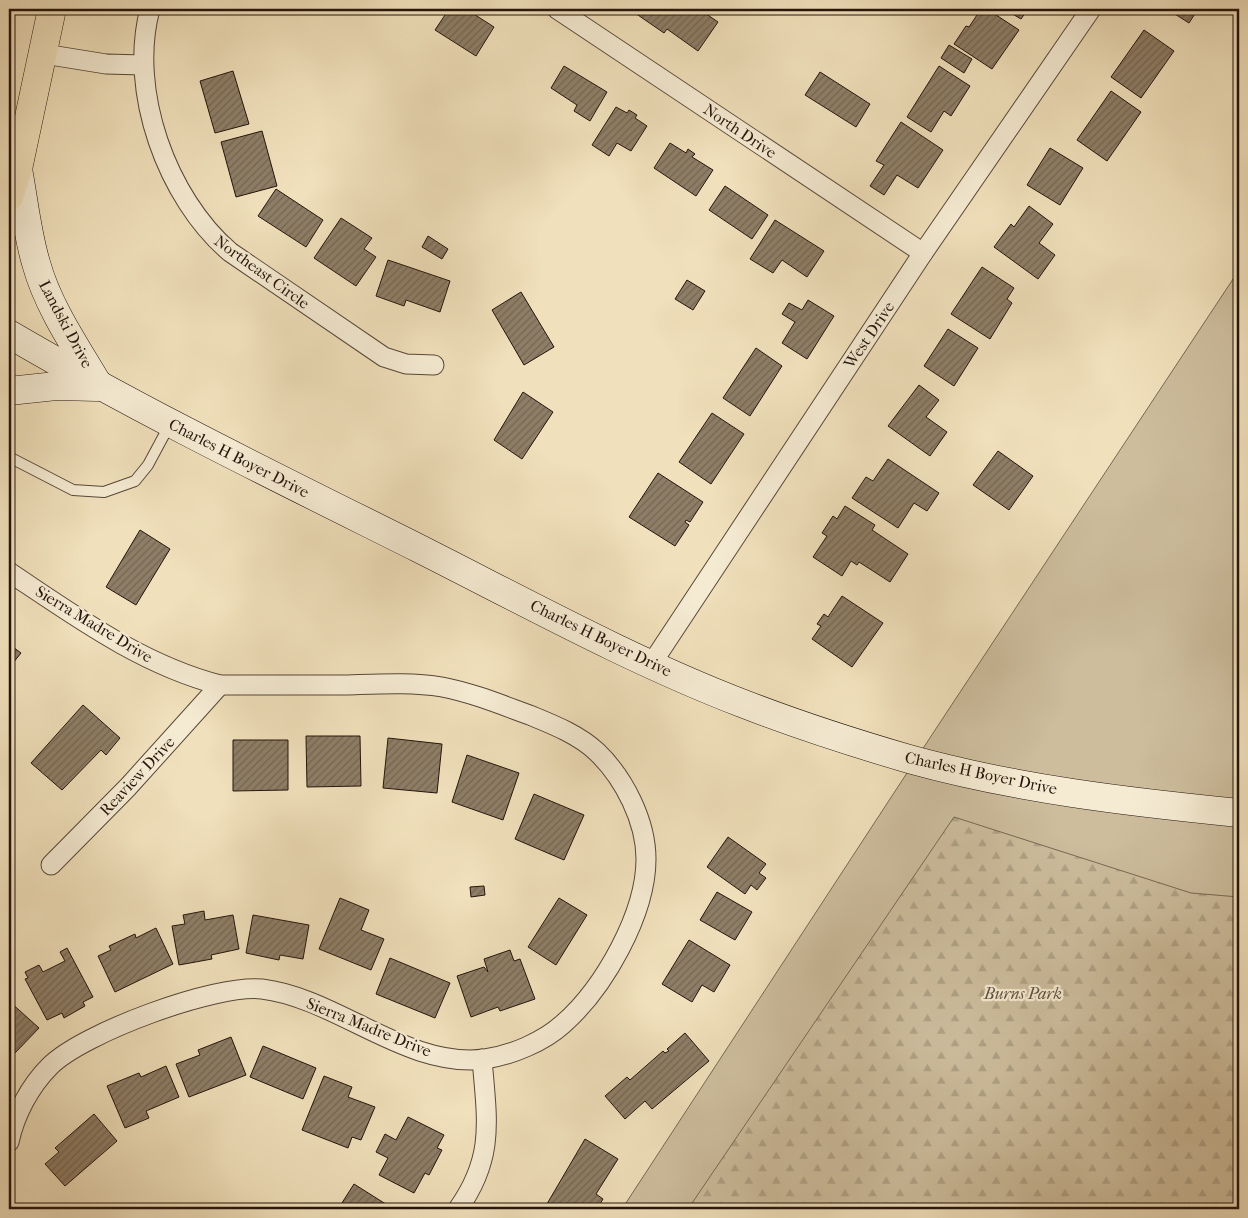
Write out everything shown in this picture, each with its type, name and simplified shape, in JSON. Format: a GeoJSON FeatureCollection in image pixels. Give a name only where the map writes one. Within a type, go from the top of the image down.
{"type":"FeatureCollection","features":[{"type":"Feature","properties":{"kind":"main road"},"geometry":{"type":"LineString","coordinates":[[9,198],[18,169],[44,54],[52,9]]}},
{"type":"Feature","properties":{"kind":"street","name":"Northeast Circle"},"geometry":{"type":"LineString","coordinates":[[150,9],[145,28],[143,64],[154,125],[179,192],[213,237],[230,252],[384,357],[406,364],[434,366]]}},
{"type":"Feature","properties":{"kind":"street","name":"North Drive"},"geometry":{"type":"LineString","coordinates":[[556,9],[923,253]]}},
{"type":"Feature","properties":{"kind":"street","name":"West Drive"},"geometry":{"type":"LineString","coordinates":[[652,663],[923,253],[1091,9]]}},
{"type":"Feature","properties":{"kind":"street"},"geometry":{"type":"LineString","coordinates":[[44,54],[106,64],[143,64]]}},
{"type":"Feature","properties":{"kind":"street","name":"Landski Drive"},"geometry":{"type":"LineString","coordinates":[[18,169],[36,264],[45,288],[65,328],[100,387]]}},
{"type":"Feature","properties":{"kind":"street","name":"Charles H Boyer Drive"},"geometry":{"type":"LineString","coordinates":[[9,334],[100,387],[171,423],[652,663],[741,703],[813,729],[911,759],[998,780],[1087,795],[1239,813]]}},
{"type":"Feature","properties":{"kind":"street","name":"Landski Drive"},"geometry":{"type":"LineString","coordinates":[[9,391],[56,386],[100,387]]}},
{"type":"Feature","properties":{"kind":"street","name":"Sierra Madre Drive"},"geometry":{"type":"LineString","coordinates":[[9,572],[124,646],[197,679],[220,685],[398,684],[440,687],[486,699],[569,733],[596,751],[618,776],[636,812],[645,850],[643,890],[639,910],[621,946],[580,1007],[562,1026],[535,1043],[504,1056],[482,1060],[458,1059],[425,1052],[295,997],[263,989],[214,992],[160,1010],[77,1045],[50,1066],[24,1099],[9,1142]]}},
{"type":"Feature","properties":{"kind":"street","name":"Reaview Drive"},"geometry":{"type":"LineString","coordinates":[[51,864],[128,787],[220,685]]}},
{"type":"Feature","properties":{"kind":"street"},"geometry":{"type":"LineString","coordinates":[[458,1209],[476,1181],[485,1154],[488,1122],[482,1060]]}},
{"type":"Feature","properties":{"kind":"lane"},"geometry":{"type":"LineString","coordinates":[[9,458],[73,490],[104,492],[135,481],[148,465],[171,423]]}},
{"type":"Feature","properties":{"kind":"green space","name":"Burns Park"},"geometry":{"type":"Polygon","coordinates":[[[1239,270],[1239,1209],[622,1209],[939,724],[1239,270]]]}},
{"type":"Feature","properties":{"kind":"green space"},"geometry":{"type":"Polygon","coordinates":[[[954,817],[1191,893],[1239,897],[1239,1209],[688,1209],[954,817]]]}},
{"type":"Feature","properties":{"kind":"building"},"geometry":{"type":"Polygon","coordinates":[[[449,9],[466,9],[494,27],[476,56],[435,30],[449,9]]]}},
{"type":"Feature","properties":{"kind":"building"},"geometry":{"type":"Polygon","coordinates":[[[637,9],[699,9],[718,22],[698,51],[667,29],[664,33],[635,13],[637,9]]]}},
{"type":"Feature","properties":{"kind":"building"},"geometry":{"type":"Polygon","coordinates":[[[981,9],[987,9],[1019,30],[992,69],[954,44],[981,9]]]}},
{"type":"Feature","properties":{"kind":"building"},"geometry":{"type":"Polygon","coordinates":[[[1004,9],[1028,9],[1021,19],[1004,9]]]}},
{"type":"Feature","properties":{"kind":"building"},"geometry":{"type":"Polygon","coordinates":[[[1167,9],[1198,9],[1189,23],[1167,9]]]}},
{"type":"Feature","properties":{"kind":"building"},"geometry":{"type":"Polygon","coordinates":[[[1144,30],[1174,51],[1141,98],[1111,77],[1144,30]]]}},
{"type":"Feature","properties":{"kind":"building"},"geometry":{"type":"Polygon","coordinates":[[[949,45],[972,59],[964,73],[941,58],[949,45]]]}},
{"type":"Feature","properties":{"kind":"building"},"geometry":{"type":"Polygon","coordinates":[[[564,66],[607,92],[590,121],[574,111],[577,105],[551,88],[564,66]]]}},
{"type":"Feature","properties":{"kind":"building"},"geometry":{"type":"Polygon","coordinates":[[[939,66],[970,86],[951,116],[944,111],[931,132],[907,117],[939,66]]]}},
{"type":"Feature","properties":{"kind":"building"},"geometry":{"type":"Polygon","coordinates":[[[233,71],[249,124],[215,133],[200,81],[233,71]]]}},
{"type":"Feature","properties":{"kind":"building"},"geometry":{"type":"Polygon","coordinates":[[[820,72],[870,104],[856,127],[805,95],[820,72]]]}},
{"type":"Feature","properties":{"kind":"building"},"geometry":{"type":"Polygon","coordinates":[[[1111,91],[1141,112],[1107,161],[1077,140],[1111,91]]]}},
{"type":"Feature","properties":{"kind":"building"},"geometry":{"type":"Polygon","coordinates":[[[616,107],[627,113],[629,110],[637,115],[635,118],[647,126],[631,151],[617,143],[609,156],[592,145],[616,107]]]}},
{"type":"Feature","properties":{"kind":"building"},"geometry":{"type":"Polygon","coordinates":[[[901,122],[943,150],[918,188],[897,175],[884,195],[870,186],[884,165],[876,161],[901,122]]]}},
{"type":"Feature","properties":{"kind":"building"},"geometry":{"type":"Polygon","coordinates":[[[262,131],[277,186],[236,197],[221,142],[262,131]]]}},
{"type":"Feature","properties":{"kind":"building"},"geometry":{"type":"Polygon","coordinates":[[[670,143],[686,153],[688,149],[695,154],[692,157],[713,170],[696,196],[654,168],[670,143]]]}},
{"type":"Feature","properties":{"kind":"building"},"geometry":{"type":"Polygon","coordinates":[[[1050,148],[1083,168],[1060,205],[1027,185],[1050,148]]]}},
{"type":"Feature","properties":{"kind":"building"},"geometry":{"type":"Polygon","coordinates":[[[725,186],[768,215],[752,239],[709,210],[725,186]]]}},
{"type":"Feature","properties":{"kind":"building"},"geometry":{"type":"Polygon","coordinates":[[[276,189],[323,220],[306,247],[258,216],[276,189]]]}},
{"type":"Feature","properties":{"kind":"building"},"geometry":{"type":"Polygon","coordinates":[[[1029,206],[1053,224],[1039,243],[1055,255],[1038,279],[994,247],[1011,224],[1014,227],[1029,206]]]}},
{"type":"Feature","properties":{"kind":"building"},"geometry":{"type":"Polygon","coordinates":[[[341,218],[372,238],[364,249],[376,257],[356,286],[314,258],[341,218]]]}},
{"type":"Feature","properties":{"kind":"building"},"geometry":{"type":"Polygon","coordinates":[[[775,220],[824,251],[807,277],[782,260],[773,273],[750,259],[775,220]]]}},
{"type":"Feature","properties":{"kind":"building"},"geometry":{"type":"Polygon","coordinates":[[[428,236],[448,249],[442,259],[422,247],[428,236]]]}},
{"type":"Feature","properties":{"kind":"building"},"geometry":{"type":"Polygon","coordinates":[[[388,260],[450,281],[440,312],[406,300],[404,306],[376,296],[388,260]]]}},
{"type":"Feature","properties":{"kind":"building"},"geometry":{"type":"Polygon","coordinates":[[[982,267],[1014,288],[1007,299],[1012,303],[990,339],[951,314],[982,267]]]}},
{"type":"Feature","properties":{"kind":"building"},"geometry":{"type":"Polygon","coordinates":[[[687,280],[705,291],[693,310],[675,299],[687,280]]]}},
{"type":"Feature","properties":{"kind":"building"},"geometry":{"type":"Polygon","coordinates":[[[521,292],[554,347],[524,365],[492,310],[521,292]]]}},
{"type":"Feature","properties":{"kind":"building"},"geometry":{"type":"Polygon","coordinates":[[[808,300],[834,316],[807,359],[782,343],[795,322],[782,314],[789,303],[802,310],[808,300]]]}},
{"type":"Feature","properties":{"kind":"building"},"geometry":{"type":"Polygon","coordinates":[[[948,329],[978,348],[954,386],[924,366],[948,329]]]}},
{"type":"Feature","properties":{"kind":"building"},"geometry":{"type":"Polygon","coordinates":[[[756,348],[782,366],[750,416],[723,398],[756,348]]]}},
{"type":"Feature","properties":{"kind":"building"},"geometry":{"type":"Polygon","coordinates":[[[919,385],[939,400],[926,417],[947,432],[930,456],[888,426],[919,385]]]}},
{"type":"Feature","properties":{"kind":"building"},"geometry":{"type":"Polygon","coordinates":[[[523,392],[553,412],[522,459],[494,440],[523,392]]]}},
{"type":"Feature","properties":{"kind":"building"},"geometry":{"type":"Polygon","coordinates":[[[712,413],[744,434],[711,484],[679,462],[712,413]]]}},
{"type":"Feature","properties":{"kind":"building"},"geometry":{"type":"Polygon","coordinates":[[[998,451],[1033,476],[1009,510],[973,485],[998,451]]]}},
{"type":"Feature","properties":{"kind":"building"},"geometry":{"type":"Polygon","coordinates":[[[888,459],[939,493],[927,511],[914,503],[898,528],[852,498],[866,477],[873,481],[888,459]]]}},
{"type":"Feature","properties":{"kind":"building"},"geometry":{"type":"Polygon","coordinates":[[[658,473],[703,502],[690,522],[686,520],[685,522],[689,525],[675,546],[629,517],[658,473]]]}},
{"type":"Feature","properties":{"kind":"building"},"geometry":{"type":"Polygon","coordinates":[[[845,506],[875,525],[872,530],[908,554],[890,582],[859,562],[857,565],[851,561],[842,576],[813,557],[827,536],[822,533],[833,516],[837,519],[845,506]]]}},
{"type":"Feature","properties":{"kind":"building"},"geometry":{"type":"Polygon","coordinates":[[[140,530],[170,549],[136,605],[106,587],[140,530]]]}},
{"type":"Feature","properties":{"kind":"building"},"geometry":{"type":"Polygon","coordinates":[[[842,596],[883,623],[852,667],[812,639],[821,626],[817,624],[824,614],[828,617],[842,596]]]}},
{"type":"Feature","properties":{"kind":"building"},"geometry":{"type":"Polygon","coordinates":[[[9,644],[21,653],[9,668],[9,644]]]}},
{"type":"Feature","properties":{"kind":"building"},"geometry":{"type":"Polygon","coordinates":[[[83,705],[120,738],[106,755],[101,750],[62,790],[31,763],[83,705]]]}},
{"type":"Feature","properties":{"kind":"building"},"geometry":{"type":"Polygon","coordinates":[[[306,736],[360,736],[361,786],[307,787],[306,736]]]}},
{"type":"Feature","properties":{"kind":"building"},"geometry":{"type":"Polygon","coordinates":[[[388,738],[442,744],[437,793],[383,788],[388,738]]]}},
{"type":"Feature","properties":{"kind":"building"},"geometry":{"type":"Polygon","coordinates":[[[233,740],[288,740],[288,790],[233,791],[233,740]]]}},
{"type":"Feature","properties":{"kind":"building"},"geometry":{"type":"Polygon","coordinates":[[[467,755],[519,773],[503,820],[452,802],[467,755]]]}},
{"type":"Feature","properties":{"kind":"building"},"geometry":{"type":"Polygon","coordinates":[[[534,794],[584,815],[564,860],[515,839],[534,794]]]}},
{"type":"Feature","properties":{"kind":"building"},"geometry":{"type":"Polygon","coordinates":[[[728,837],[766,864],[759,873],[766,878],[757,890],[751,885],[745,894],[707,867],[728,837]]]}},
{"type":"Feature","properties":{"kind":"building"},"geometry":{"type":"Polygon","coordinates":[[[484,886],[485,895],[471,897],[470,887],[484,886]]]}},
{"type":"Feature","properties":{"kind":"building"},"geometry":{"type":"Polygon","coordinates":[[[717,892],[752,912],[735,940],[700,920],[717,892]]]}},
{"type":"Feature","properties":{"kind":"building"},"geometry":{"type":"Polygon","coordinates":[[[340,898],[369,910],[361,930],[384,939],[371,970],[319,949],[340,898]]]}},
{"type":"Feature","properties":{"kind":"building"},"geometry":{"type":"Polygon","coordinates":[[[559,898],[587,915],[556,965],[528,947],[559,898]]]}},
{"type":"Feature","properties":{"kind":"building"},"geometry":{"type":"Polygon","coordinates":[[[204,911],[205,920],[233,915],[239,949],[211,955],[212,959],[179,965],[172,926],[185,924],[183,915],[204,911]]]}},
{"type":"Feature","properties":{"kind":"building"},"geometry":{"type":"Polygon","coordinates":[[[253,915],[309,925],[303,959],[280,955],[279,960],[246,953],[253,915]]]}},
{"type":"Feature","properties":{"kind":"building"},"geometry":{"type":"Polygon","coordinates":[[[156,928],[173,964],[115,992],[98,956],[111,950],[109,946],[135,934],[136,938],[156,928]]]}},
{"type":"Feature","properties":{"kind":"building"},"geometry":{"type":"Polygon","coordinates":[[[689,940],[730,965],[714,992],[702,985],[692,1002],[662,984],[689,940]]]}},
{"type":"Feature","properties":{"kind":"building"},"geometry":{"type":"Polygon","coordinates":[[[67,948],[93,997],[83,1002],[85,1006],[64,1018],[62,1013],[47,1020],[25,979],[28,978],[25,972],[39,965],[43,972],[65,961],[60,952],[67,948]]]}},
{"type":"Feature","properties":{"kind":"building"},"geometry":{"type":"Polygon","coordinates":[[[510,950],[514,961],[520,959],[535,999],[500,1011],[498,1007],[471,1017],[457,976],[484,967],[488,972],[484,959],[510,950]]]}},
{"type":"Feature","properties":{"kind":"building"},"geometry":{"type":"Polygon","coordinates":[[[390,958],[450,983],[435,1018],[376,994],[390,958]]]}},
{"type":"Feature","properties":{"kind":"building"},"geometry":{"type":"Polygon","coordinates":[[[9,1001],[39,1028],[15,1053],[12,1051],[9,1055],[9,1001]]]}},
{"type":"Feature","properties":{"kind":"building"},"geometry":{"type":"Polygon","coordinates":[[[685,1033],[709,1061],[652,1109],[645,1101],[625,1119],[605,1096],[627,1077],[630,1080],[663,1051],[665,1053],[669,1051],[667,1049],[685,1033]]]}},
{"type":"Feature","properties":{"kind":"building"},"geometry":{"type":"Polygon","coordinates":[[[231,1037],[246,1075],[189,1097],[176,1064],[200,1055],[198,1050],[231,1037]]]}},
{"type":"Feature","properties":{"kind":"building"},"geometry":{"type":"Polygon","coordinates":[[[263,1046],[316,1068],[303,1099],[250,1077],[263,1046]]]}},
{"type":"Feature","properties":{"kind":"building"},"geometry":{"type":"Polygon","coordinates":[[[166,1066],[179,1097],[146,1111],[149,1118],[125,1128],[107,1086],[139,1073],[141,1077],[166,1066]]]}},
{"type":"Feature","properties":{"kind":"building"},"geometry":{"type":"Polygon","coordinates":[[[324,1076],[352,1087],[348,1097],[375,1107],[361,1140],[352,1137],[348,1148],[302,1130],[324,1076]]]}},
{"type":"Feature","properties":{"kind":"building"},"geometry":{"type":"Polygon","coordinates":[[[94,1114],[117,1141],[65,1186],[45,1164],[59,1152],[55,1148],[94,1114]]]}},
{"type":"Feature","properties":{"kind":"building"},"geometry":{"type":"Polygon","coordinates":[[[408,1117],[444,1135],[437,1148],[442,1150],[429,1175],[425,1173],[414,1193],[379,1175],[388,1158],[376,1152],[385,1134],[396,1140],[408,1117]]]}},
{"type":"Feature","properties":{"kind":"building"},"geometry":{"type":"Polygon","coordinates":[[[585,1139],[618,1159],[596,1194],[603,1199],[597,1209],[544,1209],[585,1139]]]}},
{"type":"Feature","properties":{"kind":"building"},"geometry":{"type":"Polygon","coordinates":[[[354,1184],[392,1208],[346,1209],[340,1206],[354,1184]]]}},
{"type":"Feature","properties":{"kind":"building"},"geometry":{"type":"Polygon","coordinates":[[[54,1204],[92,1209],[53,1209],[54,1204]]]}}]}
